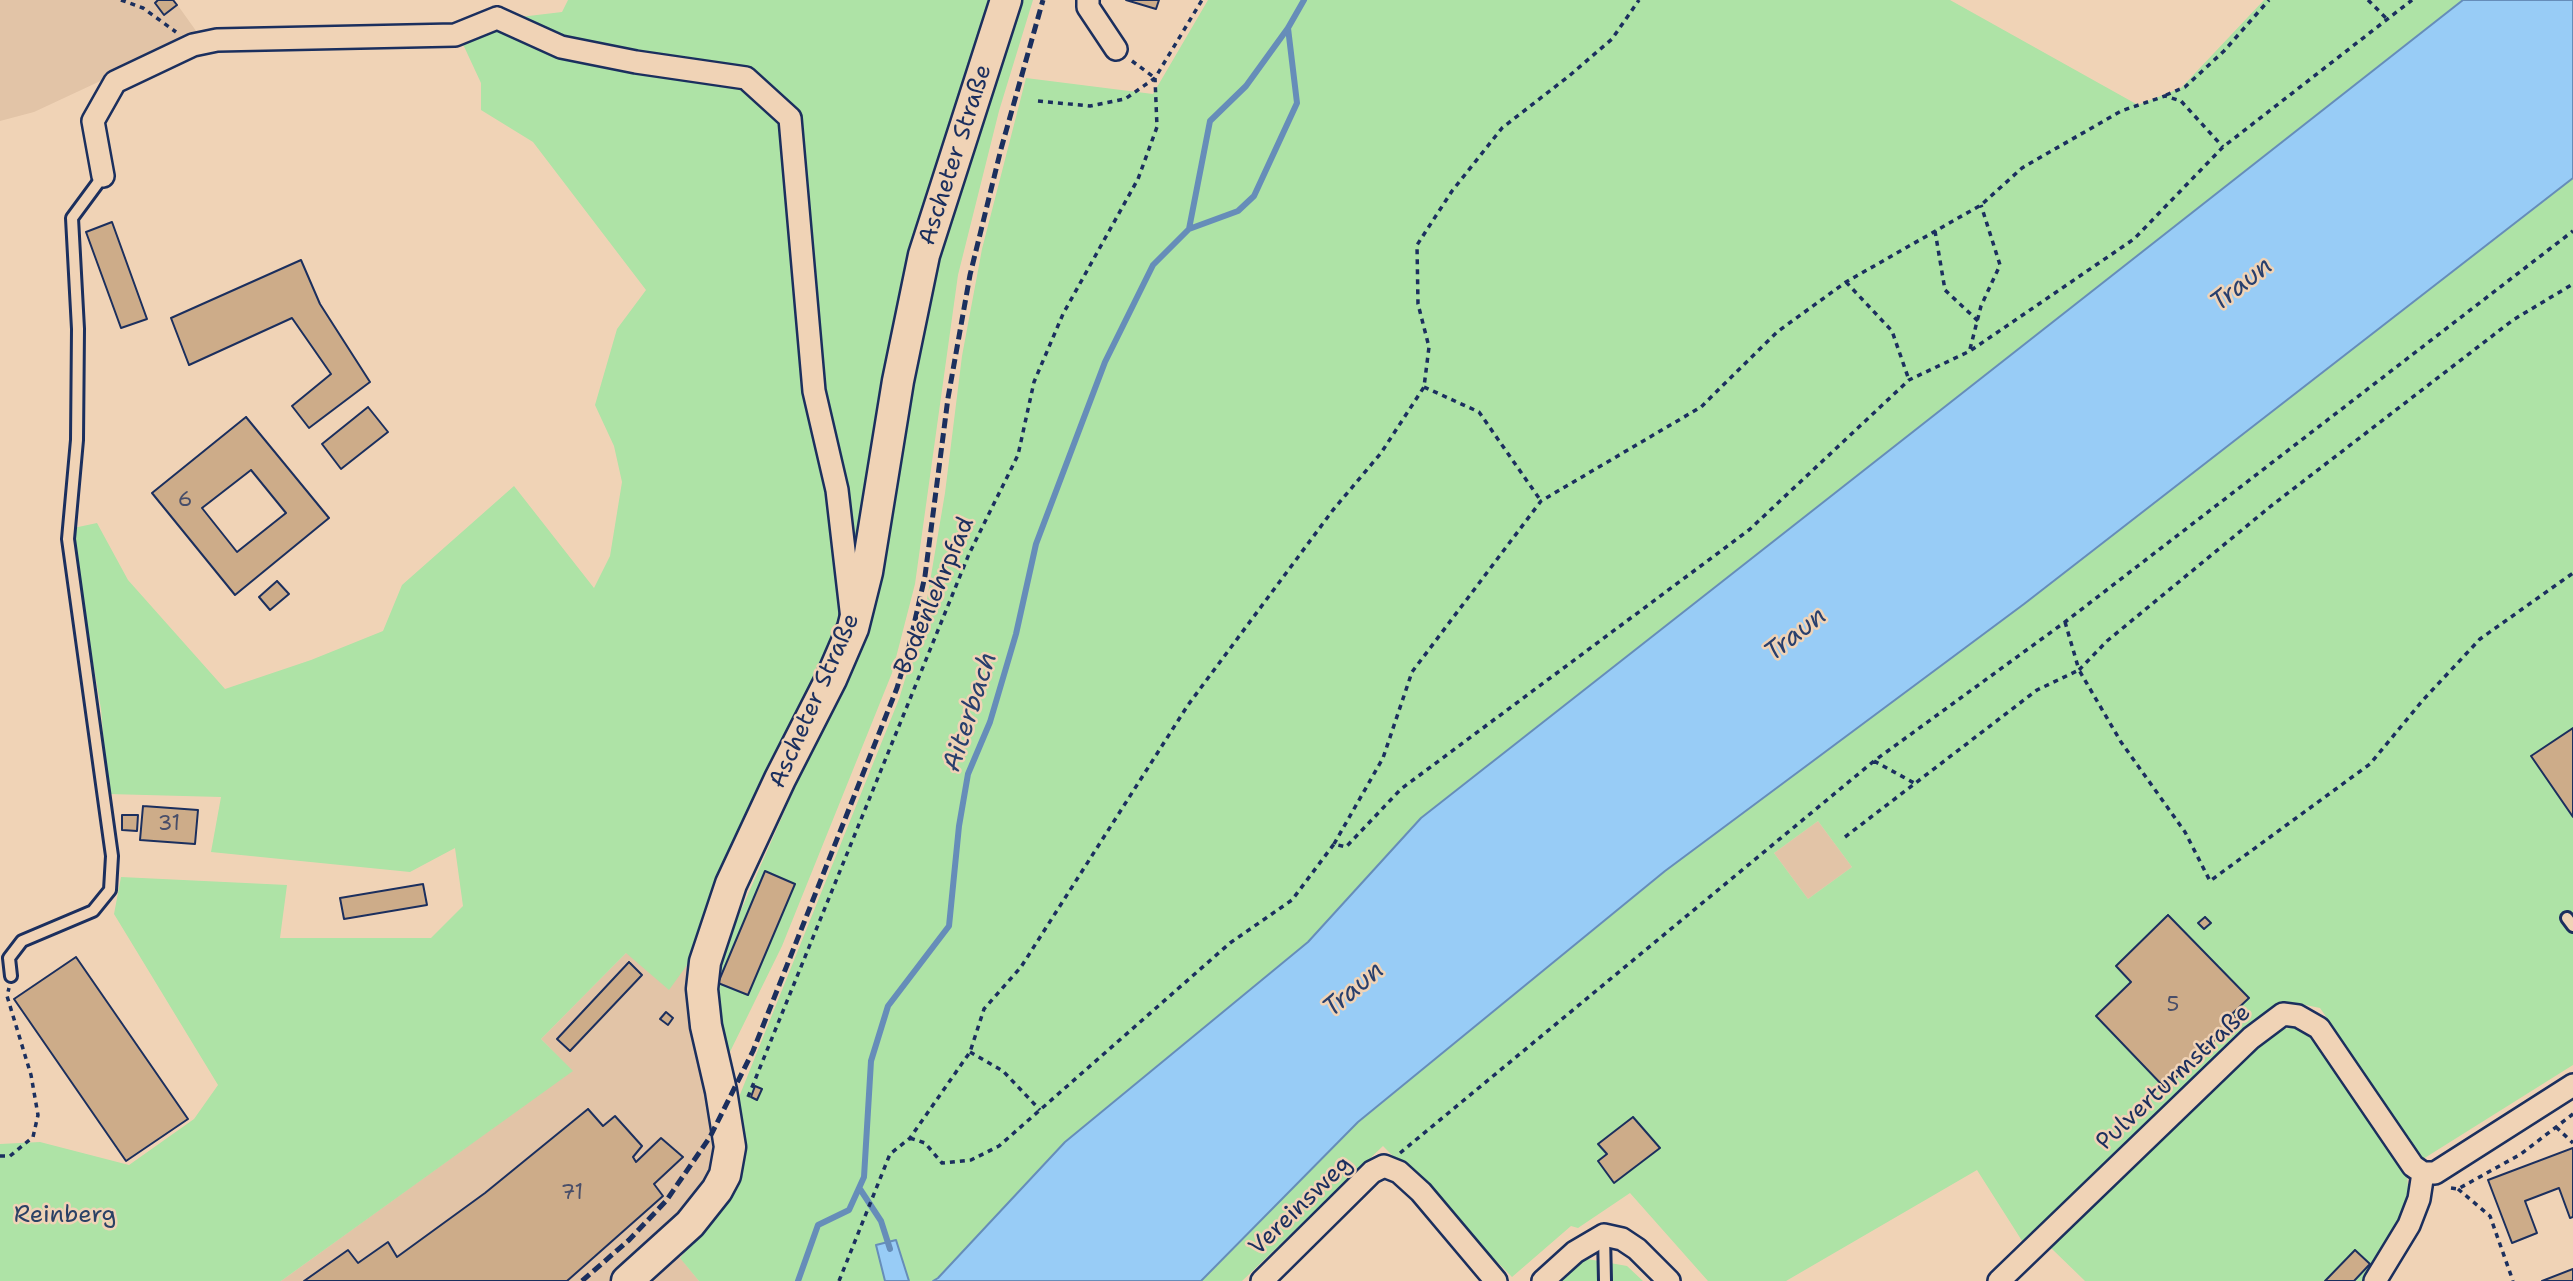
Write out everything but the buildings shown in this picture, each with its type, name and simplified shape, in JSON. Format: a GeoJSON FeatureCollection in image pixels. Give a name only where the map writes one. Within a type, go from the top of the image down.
{"type":"FeatureCollection","features":[{"type":"Feature","properties":{"kind":"main road","name":"Ascheter Straße"},"geometry":{"type":"LineString","coordinates":[[630,1280],[690,1224],[711,1199],[725,1175],[730,1147],[706,1026],[702,989],[705,962],[732,884],[853,628],[867,572],[898,381],[924,255],[1006,0]]}},
{"type":"Feature","properties":{"kind":"street"},"geometry":{"type":"LineString","coordinates":[[1088,0],[1088,7],[1116,48]]}},
{"type":"Feature","properties":{"kind":"street"},"geometry":{"type":"LineString","coordinates":[[103,176],[93,121],[115,82],[193,45],[217,40],[455,35],[492,9],[561,47],[636,62],[746,78],[790,118],[814,391],[837,490],[853,628]]}},
{"type":"Feature","properties":{"kind":"street","name":"Pulverturmstraße"},"geometry":{"type":"LineString","coordinates":[[2000,1281],[2251,1038],[2283,1014],[2298,1016],[2319,1028],[2413,1166],[2429,1173]]}},
{"type":"Feature","properties":{"kind":"street"},"geometry":{"type":"LineString","coordinates":[[2375,1281],[2409,1225],[2429,1173],[2573,1085]]}},
{"type":"Feature","properties":{"kind":"street","name":"Vereinsweg"},"geometry":{"type":"LineString","coordinates":[[1262,1281],[1372,1172],[1384,1166],[1399,1172],[1421,1192],[1496,1281]]}},
{"type":"Feature","properties":{"kind":"street"},"geometry":{"type":"LineString","coordinates":[[1543,1281],[1575,1252],[1604,1236],[1622,1239],[1637,1249],[1669,1281]]}},
{"type":"Feature","properties":{"kind":"lane"},"geometry":{"type":"LineString","coordinates":[[11,976],[9,958],[22,941],[93,911],[110,890],[112,856],[68,539],[76,440],[78,342],[72,218],[103,176]]}},
{"type":"Feature","properties":{"kind":"lane"},"geometry":{"type":"LineString","coordinates":[[1604,1236],[1605,1281]]}},
{"type":"Feature","properties":{"kind":"path"},"geometry":{"type":"LineString","coordinates":[[121,0],[143,8],[193,45]]}},
{"type":"Feature","properties":{"kind":"path"},"geometry":{"type":"LineString","coordinates":[[1038,101],[1090,106],[1125,99],[1155,78],[1202,0]]}},
{"type":"Feature","properties":{"kind":"path"},"geometry":{"type":"LineString","coordinates":[[839,1281],[890,1154],[910,1138],[970,1052],[984,1009],[1021,967],[1188,705],[1333,510],[1381,453],[1424,387],[1429,347],[1418,304],[1417,245],[1452,191],[1502,128],[1612,39],[1639,0]]}},
{"type":"Feature","properties":{"kind":"path"},"geometry":{"type":"LineString","coordinates":[[910,1138],[925,1143],[942,1163],[971,1160],[999,1146],[1230,943],[1292,900],[1334,844],[1383,758],[1412,672],[1541,501],[1701,407],[1777,332],[1846,282],[1981,205],[2022,168],[2121,111],[2185,87],[2224,51],[2269,0]]}},
{"type":"Feature","properties":{"kind":"path"},"geometry":{"type":"LineString","coordinates":[[2368,0],[2388,20]]}},
{"type":"Feature","properties":{"kind":"path"},"geometry":{"type":"LineString","coordinates":[[1334,844],[1346,847],[1401,789],[1749,530],[1909,380],[1970,351],[2134,239],[2223,147],[2412,0]]}},
{"type":"Feature","properties":{"kind":"path"},"geometry":{"type":"LineString","coordinates":[[1116,48],[1155,78]]}},
{"type":"Feature","properties":{"kind":"path","name":"Bodenlehrpfad"},"geometry":{"type":"LineString","coordinates":[[748,1106],[748,1096],[969,554],[1018,455],[1034,382],[1063,314],[1138,179],[1157,127],[1155,78]]}},
{"type":"Feature","properties":{"kind":"path"},"geometry":{"type":"LineString","coordinates":[[2165,96],[2181,101],[2223,147]]}},
{"type":"Feature","properties":{"kind":"path"},"geometry":{"type":"LineString","coordinates":[[1970,351],[1981,306],[2000,265],[1981,205]]}},
{"type":"Feature","properties":{"kind":"path"},"geometry":{"type":"LineString","coordinates":[[1935,231],[1945,290],[1978,321]]}},
{"type":"Feature","properties":{"kind":"path"},"geometry":{"type":"LineString","coordinates":[[1384,1166],[1874,761],[2066,621],[2573,231]]}},
{"type":"Feature","properties":{"kind":"path"},"geometry":{"type":"LineString","coordinates":[[1846,282],[1892,331],[1909,380]]}},
{"type":"Feature","properties":{"kind":"path"},"geometry":{"type":"LineString","coordinates":[[1844,836],[2037,690],[2079,670],[2107,641],[2271,506],[2513,320],[2573,284]]}},
{"type":"Feature","properties":{"kind":"path"},"geometry":{"type":"LineString","coordinates":[[1424,387],[1479,412],[1541,501]]}},
{"type":"Feature","properties":{"kind":"path"},"geometry":{"type":"LineString","coordinates":[[2066,621],[2079,670],[2121,742],[2185,832],[2210,881],[2370,764],[2423,700],[2480,639],[2573,573]]}},
{"type":"Feature","properties":{"kind":"path"},"geometry":{"type":"LineString","coordinates":[[1874,761],[1916,784]]}},
{"type":"Feature","properties":{"kind":"path"},"geometry":{"type":"LineString","coordinates":[[0,1156],[10,1156],[33,1137],[38,1115],[31,1075],[7,996],[11,976]]}},
{"type":"Feature","properties":{"kind":"path"},"geometry":{"type":"LineString","coordinates":[[970,1052],[1003,1071],[1040,1110]]}},
{"type":"Feature","properties":{"kind":"path"},"geometry":{"type":"LineString","coordinates":[[2429,1173],[2449,1187],[2458,1188],[2521,1154],[2573,1114]]}},
{"type":"Feature","properties":{"kind":"path"},"geometry":{"type":"LineString","coordinates":[[2556,1127],[2573,1143]]}},
{"type":"Feature","properties":{"kind":"path"},"geometry":{"type":"LineString","coordinates":[[2458,1188],[2490,1216],[2513,1281]]}},
{"type":"Feature","properties":{"kind":"shaded area"},"geometry":{"type":"Polygon","coordinates":[[[0,0],[174,0],[199,35],[34,112],[0,121],[0,0]]]}},
{"type":"Feature","properties":{"kind":"shaded area"},"geometry":{"type":"Polygon","coordinates":[[[1818,821],[1852,867],[1808,899],[1774,853],[1818,821]]]}},
{"type":"Feature","properties":{"kind":"shaded area"},"geometry":{"type":"Polygon","coordinates":[[[626,953],[695,954],[717,1165],[683,1216],[662,1235],[699,1281],[281,1281],[572,1071],[541,1039],[626,953]]]}},
{"type":"Feature","properties":{"kind":"green space","name":"Reinberg"},"geometry":{"type":"Polygon","coordinates":[[[568,0],[996,0],[852,573],[824,667],[695,954],[669,990],[626,953],[541,1039],[573,1071],[281,1281],[0,1281],[0,1144],[40,1142],[129,1165],[194,1119],[218,1085],[114,914],[121,877],[287,885],[280,938],[431,938],[463,906],[455,848],[410,872],[211,852],[221,797],[108,794],[101,709],[87,628],[64,530],[97,523],[128,580],[225,689],[311,660],[383,631],[402,585],[514,486],[594,588],[610,556],[622,482],[614,446],[595,405],[617,329],[646,290],[533,142],[481,110],[481,83],[461,40],[499,27],[577,41],[520,17],[562,12],[568,0]]]}},
{"type":"Feature","properties":{"kind":"green space"},"geometry":{"type":"Polygon","coordinates":[[[1018,0],[1033,0],[999,111],[958,275],[915,584],[892,673],[782,946],[724,1064],[712,1011],[716,967],[855,657],[926,288],[1018,0]]]}},
{"type":"Feature","properties":{"kind":"green space"},"geometry":{"type":"Polygon","coordinates":[[[1208,0],[1950,0],[2138,105],[2181,88],[2264,0],[2463,0],[1421,818],[1308,942],[1065,1142],[938,1278],[933,1281],[909,1281],[896,1240],[876,1246],[885,1281],[699,1281],[680,1258],[735,1192],[745,1153],[735,1107],[899,699],[924,617],[945,493],[962,356],[982,249],[1026,78],[1153,94],[1208,0]]]}},
{"type":"Feature","properties":{"kind":"green space"},"geometry":{"type":"Polygon","coordinates":[[[2573,178],[2573,1065],[2423,1159],[2320,1008],[2291,1002],[2159,1115],[2024,1244],[1977,1170],[1786,1281],[1708,1281],[1630,1193],[1578,1228],[1571,1226],[1512,1277],[1383,1146],[1242,1281],[1201,1281],[1358,1122],[1665,871],[2024,604],[2573,178]],[[1818,821],[1774,853],[1808,899],[1852,867],[1818,821]]]}},
{"type":"Feature","properties":{"kind":"green space"},"geometry":{"type":"Polygon","coordinates":[[[2298,1027],[2320,1041],[2407,1173],[2409,1201],[2403,1223],[2368,1281],[2085,1281],[2051,1248],[2275,1030],[2298,1027]]]}},
{"type":"Feature","properties":{"kind":"green space"},"geometry":{"type":"Polygon","coordinates":[[[1582,1258],[1627,1266],[1643,1281],[1556,1281],[1582,1258]]]}},
{"type":"Feature","properties":{"kind":"water","name":"Traun"},"geometry":{"type":"Polygon","coordinates":[[[2463,0],[2573,0],[2573,178],[2024,604],[1665,871],[1358,1122],[1201,1281],[933,1281],[1065,1142],[1308,942],[1421,818],[2463,0]]]}},
{"type":"Feature","properties":{"kind":"water"},"geometry":{"type":"Polygon","coordinates":[[[896,1240],[909,1281],[885,1281],[876,1245],[896,1240]]]}},
{"type":"Feature","properties":{"kind":"waterway","name":"Aiterbach"},"geometry":{"type":"LineString","coordinates":[[798,1281],[818,1225],[849,1210],[864,1177],[871,1061],[888,1006],[949,926],[959,826],[968,774],[990,722],[1016,634],[1036,544],[1105,362],[1153,265],[1189,229],[1210,121],[1246,86],[1288,28],[1304,0]]}},
{"type":"Feature","properties":{"kind":"waterway","name":"Aiterbach"},"geometry":{"type":"LineString","coordinates":[[1189,229],[1238,211],[1254,196],[1297,103],[1288,28]]}},
{"type":"Feature","properties":{"kind":"waterway"},"geometry":{"type":"LineString","coordinates":[[860,1189],[881,1221],[890,1249]]}},
{"type":"Feature","properties":{"kind":"railway"},"geometry":{"type":"LineString","coordinates":[[582,1281],[629,1240],[666,1201],[710,1137],[753,1051],[897,688],[925,576],[948,398],[970,275],[1001,149],[1043,0]]}}]}
